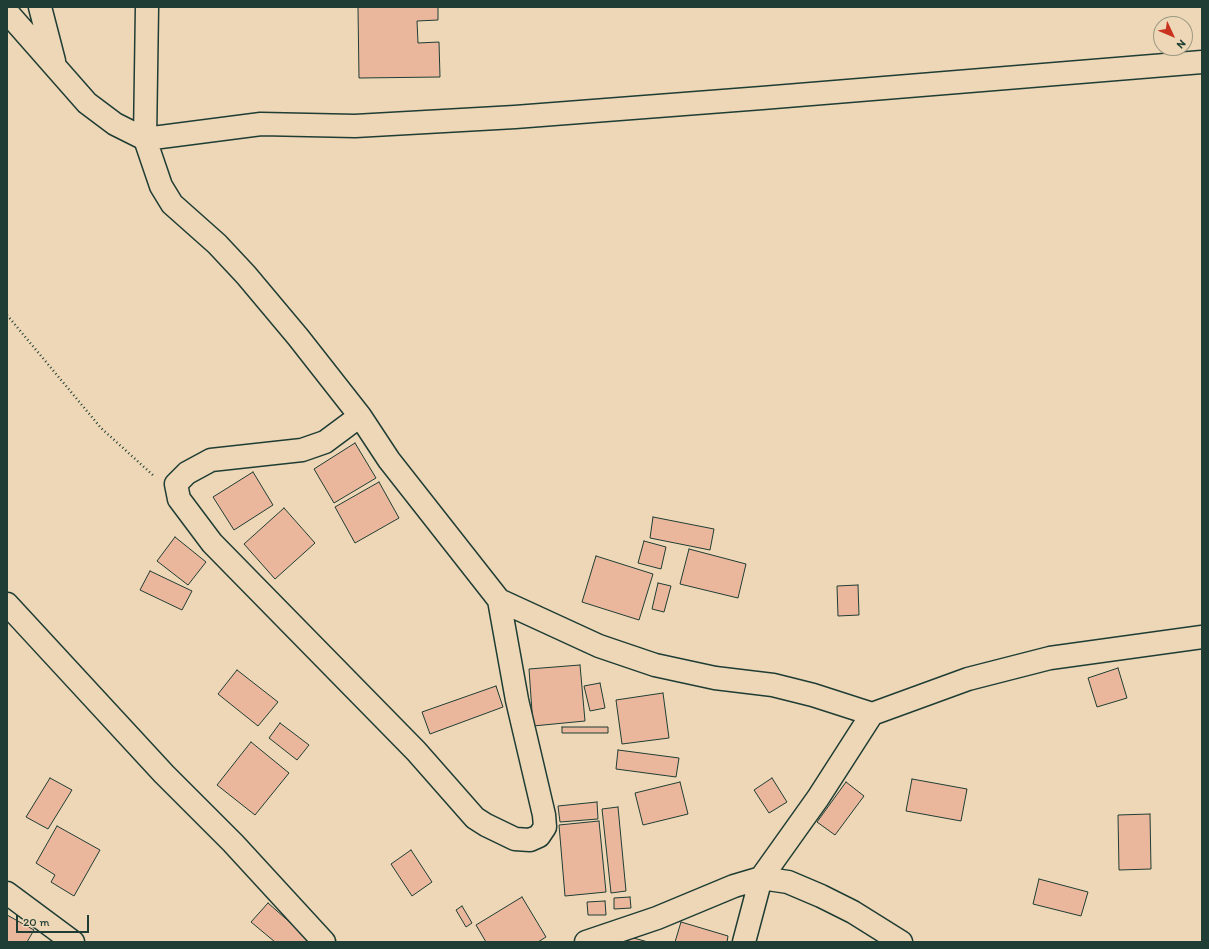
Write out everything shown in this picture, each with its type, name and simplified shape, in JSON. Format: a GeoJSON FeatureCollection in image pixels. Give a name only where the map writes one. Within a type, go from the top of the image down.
{"type":"FeatureCollection","features":[{"type":"Feature","properties":{"kind":"street"},"geometry":{"type":"LineString","coordinates":[[40,7],[54,64]]}},
{"type":"Feature","properties":{"kind":"street"},"geometry":{"type":"LineString","coordinates":[[147,7],[145,139],[161,186],[172,204],[217,244],[246,275],[298,337],[360,416],[389,460],[499,600],[599,646],[655,665],[715,678],[773,685],[813,695],[872,714]]}},
{"type":"Feature","properties":{"kind":"street"},"geometry":{"type":"LineString","coordinates":[[7,12],[87,103],[115,124],[145,139],[261,124],[355,126],[515,117],[770,98],[1202,62]]}},
{"type":"Feature","properties":{"kind":"street"},"geometry":{"type":"LineString","coordinates":[[360,416],[325,442],[302,450],[211,460],[187,473],[176,484],[179,499],[212,543],[416,751],[475,818],[486,826],[515,839],[530,840],[539,836],[544,827],[544,815],[517,700],[499,600]]}},
{"type":"Feature","properties":{"kind":"street"},"geometry":{"type":"LineString","coordinates":[[7,604],[164,774],[233,843],[324,942]]}},
{"type":"Feature","properties":{"kind":"street"},"geometry":{"type":"LineString","coordinates":[[744,942],[761,878],[818,798],[872,714],[968,679],[1050,658],[1202,636]]}},
{"type":"Feature","properties":{"kind":"street"},"geometry":{"type":"LineString","coordinates":[[586,942],[657,918],[734,886],[761,878],[788,882],[821,896],[852,912],[901,942]]}},
{"type":"Feature","properties":{"kind":"street"},"geometry":{"type":"LineString","coordinates":[[7,893],[73,942]]}},
{"type":"Feature","properties":{"kind":"path"},"geometry":{"type":"LineString","coordinates":[[7,315],[101,428],[179,499]]}},
{"type":"Feature","properties":{"kind":"building"},"geometry":{"type":"Polygon","coordinates":[[[358,7],[438,7],[438,20],[417,21],[418,43],[439,42],[440,77],[359,78],[358,7]]]}},
{"type":"Feature","properties":{"kind":"building"},"geometry":{"type":"Polygon","coordinates":[[[355,443],[376,478],[334,503],[314,469],[355,443]]]}},
{"type":"Feature","properties":{"kind":"building"},"geometry":{"type":"Polygon","coordinates":[[[253,472],[273,505],[234,530],[213,497],[253,472]]]}},
{"type":"Feature","properties":{"kind":"building"},"geometry":{"type":"Polygon","coordinates":[[[379,482],[399,518],[355,543],[335,507],[379,482]]]}},
{"type":"Feature","properties":{"kind":"building"},"geometry":{"type":"Polygon","coordinates":[[[284,508],[315,543],[275,579],[244,544],[284,508]]]}},
{"type":"Feature","properties":{"kind":"building"},"geometry":{"type":"Polygon","coordinates":[[[653,517],[714,529],[710,550],[650,538],[653,517]]]}},
{"type":"Feature","properties":{"kind":"building"},"geometry":{"type":"Polygon","coordinates":[[[175,537],[206,562],[188,585],[157,561],[175,537]]]}},
{"type":"Feature","properties":{"kind":"building"},"geometry":{"type":"Polygon","coordinates":[[[644,541],[666,547],[661,569],[638,563],[644,541]]]}},
{"type":"Feature","properties":{"kind":"building"},"geometry":{"type":"Polygon","coordinates":[[[689,549],[746,564],[738,598],[680,584],[689,549]]]}},
{"type":"Feature","properties":{"kind":"building"},"geometry":{"type":"Polygon","coordinates":[[[596,556],[653,574],[639,620],[582,602],[596,556]]]}},
{"type":"Feature","properties":{"kind":"building"},"geometry":{"type":"Polygon","coordinates":[[[150,571],[192,591],[182,610],[140,590],[150,571]]]}},
{"type":"Feature","properties":{"kind":"building"},"geometry":{"type":"Polygon","coordinates":[[[658,583],[671,586],[664,612],[652,609],[658,583]]]}},
{"type":"Feature","properties":{"kind":"building"},"geometry":{"type":"Polygon","coordinates":[[[858,585],[859,615],[838,616],[837,586],[858,585]]]}},
{"type":"Feature","properties":{"kind":"building"},"geometry":{"type":"Polygon","coordinates":[[[580,665],[585,721],[533,726],[529,669],[580,665]]]}},
{"type":"Feature","properties":{"kind":"building"},"geometry":{"type":"Polygon","coordinates":[[[1118,668],[1127,698],[1097,707],[1088,678],[1118,668]]]}},
{"type":"Feature","properties":{"kind":"building"},"geometry":{"type":"Polygon","coordinates":[[[237,670],[278,702],[258,726],[218,694],[237,670]]]}},
{"type":"Feature","properties":{"kind":"building"},"geometry":{"type":"Polygon","coordinates":[[[600,683],[605,708],[590,711],[584,686],[600,683]]]}},
{"type":"Feature","properties":{"kind":"building"},"geometry":{"type":"Polygon","coordinates":[[[496,686],[503,707],[430,734],[422,712],[496,686]]]}},
{"type":"Feature","properties":{"kind":"building"},"geometry":{"type":"Polygon","coordinates":[[[663,693],[669,738],[622,744],[616,700],[663,693]]]}},
{"type":"Feature","properties":{"kind":"building"},"geometry":{"type":"Polygon","coordinates":[[[280,723],[309,745],[297,760],[269,738],[280,723]]]}},
{"type":"Feature","properties":{"kind":"building"},"geometry":{"type":"Polygon","coordinates":[[[562,727],[608,727],[608,733],[562,733],[562,727]]]}},
{"type":"Feature","properties":{"kind":"building"},"geometry":{"type":"Polygon","coordinates":[[[251,742],[289,773],[255,815],[217,785],[251,742]]]}},
{"type":"Feature","properties":{"kind":"building"},"geometry":{"type":"Polygon","coordinates":[[[618,750],[679,758],[676,777],[616,769],[618,750]]]}},
{"type":"Feature","properties":{"kind":"building"},"geometry":{"type":"Polygon","coordinates":[[[50,778],[72,790],[48,829],[26,817],[50,778]]]}},
{"type":"Feature","properties":{"kind":"building"},"geometry":{"type":"Polygon","coordinates":[[[772,778],[787,802],[769,813],[754,790],[772,778]]]}},
{"type":"Feature","properties":{"kind":"building"},"geometry":{"type":"Polygon","coordinates":[[[912,779],[967,789],[961,821],[906,811],[912,779]]]}},
{"type":"Feature","properties":{"kind":"building"},"geometry":{"type":"Polygon","coordinates":[[[680,782],[688,814],[643,825],[635,793],[680,782]]]}},
{"type":"Feature","properties":{"kind":"building"},"geometry":{"type":"Polygon","coordinates":[[[846,782],[864,796],[835,835],[817,822],[846,782]]]}},
{"type":"Feature","properties":{"kind":"building"},"geometry":{"type":"Polygon","coordinates":[[[597,802],[598,819],[560,822],[558,806],[597,802]]]}},
{"type":"Feature","properties":{"kind":"building"},"geometry":{"type":"Polygon","coordinates":[[[618,807],[626,891],[611,893],[602,809],[618,807]]]}},
{"type":"Feature","properties":{"kind":"building"},"geometry":{"type":"Polygon","coordinates":[[[1150,814],[1151,869],[1119,870],[1118,815],[1150,814]]]}},
{"type":"Feature","properties":{"kind":"building"},"geometry":{"type":"Polygon","coordinates":[[[599,821],[606,892],[565,896],[559,825],[599,821]]]}},
{"type":"Feature","properties":{"kind":"building"},"geometry":{"type":"Polygon","coordinates":[[[57,826],[100,850],[74,896],[51,882],[55,875],[36,863],[57,826]]]}},
{"type":"Feature","properties":{"kind":"building"},"geometry":{"type":"Polygon","coordinates":[[[411,850],[432,882],[412,896],[391,864],[411,850]]]}},
{"type":"Feature","properties":{"kind":"building"},"geometry":{"type":"Polygon","coordinates":[[[1039,879],[1088,892],[1081,916],[1033,904],[1039,879]]]}},
{"type":"Feature","properties":{"kind":"building"},"geometry":{"type":"Polygon","coordinates":[[[522,897],[546,937],[538,942],[486,942],[476,925],[522,897]]]}},
{"type":"Feature","properties":{"kind":"building"},"geometry":{"type":"Polygon","coordinates":[[[630,897],[631,908],[614,909],[614,898],[630,897]]]}},
{"type":"Feature","properties":{"kind":"building"},"geometry":{"type":"Polygon","coordinates":[[[605,901],[606,915],[588,915],[587,902],[605,901]]]}},
{"type":"Feature","properties":{"kind":"building"},"geometry":{"type":"Polygon","coordinates":[[[268,903],[310,940],[308,942],[275,942],[251,922],[268,903]]]}},
{"type":"Feature","properties":{"kind":"building"},"geometry":{"type":"Polygon","coordinates":[[[462,906],[472,923],[466,927],[456,910],[462,906]]]}},
{"type":"Feature","properties":{"kind":"building"},"geometry":{"type":"Polygon","coordinates":[[[7,915],[34,930],[27,942],[7,942],[7,915]]]}},
{"type":"Feature","properties":{"kind":"building"},"geometry":{"type":"Polygon","coordinates":[[[681,922],[728,936],[727,942],[675,942],[681,922]]]}},
{"type":"Feature","properties":{"kind":"building"},"geometry":{"type":"Polygon","coordinates":[[[630,937],[648,942],[628,942],[630,937]]]}}]}
